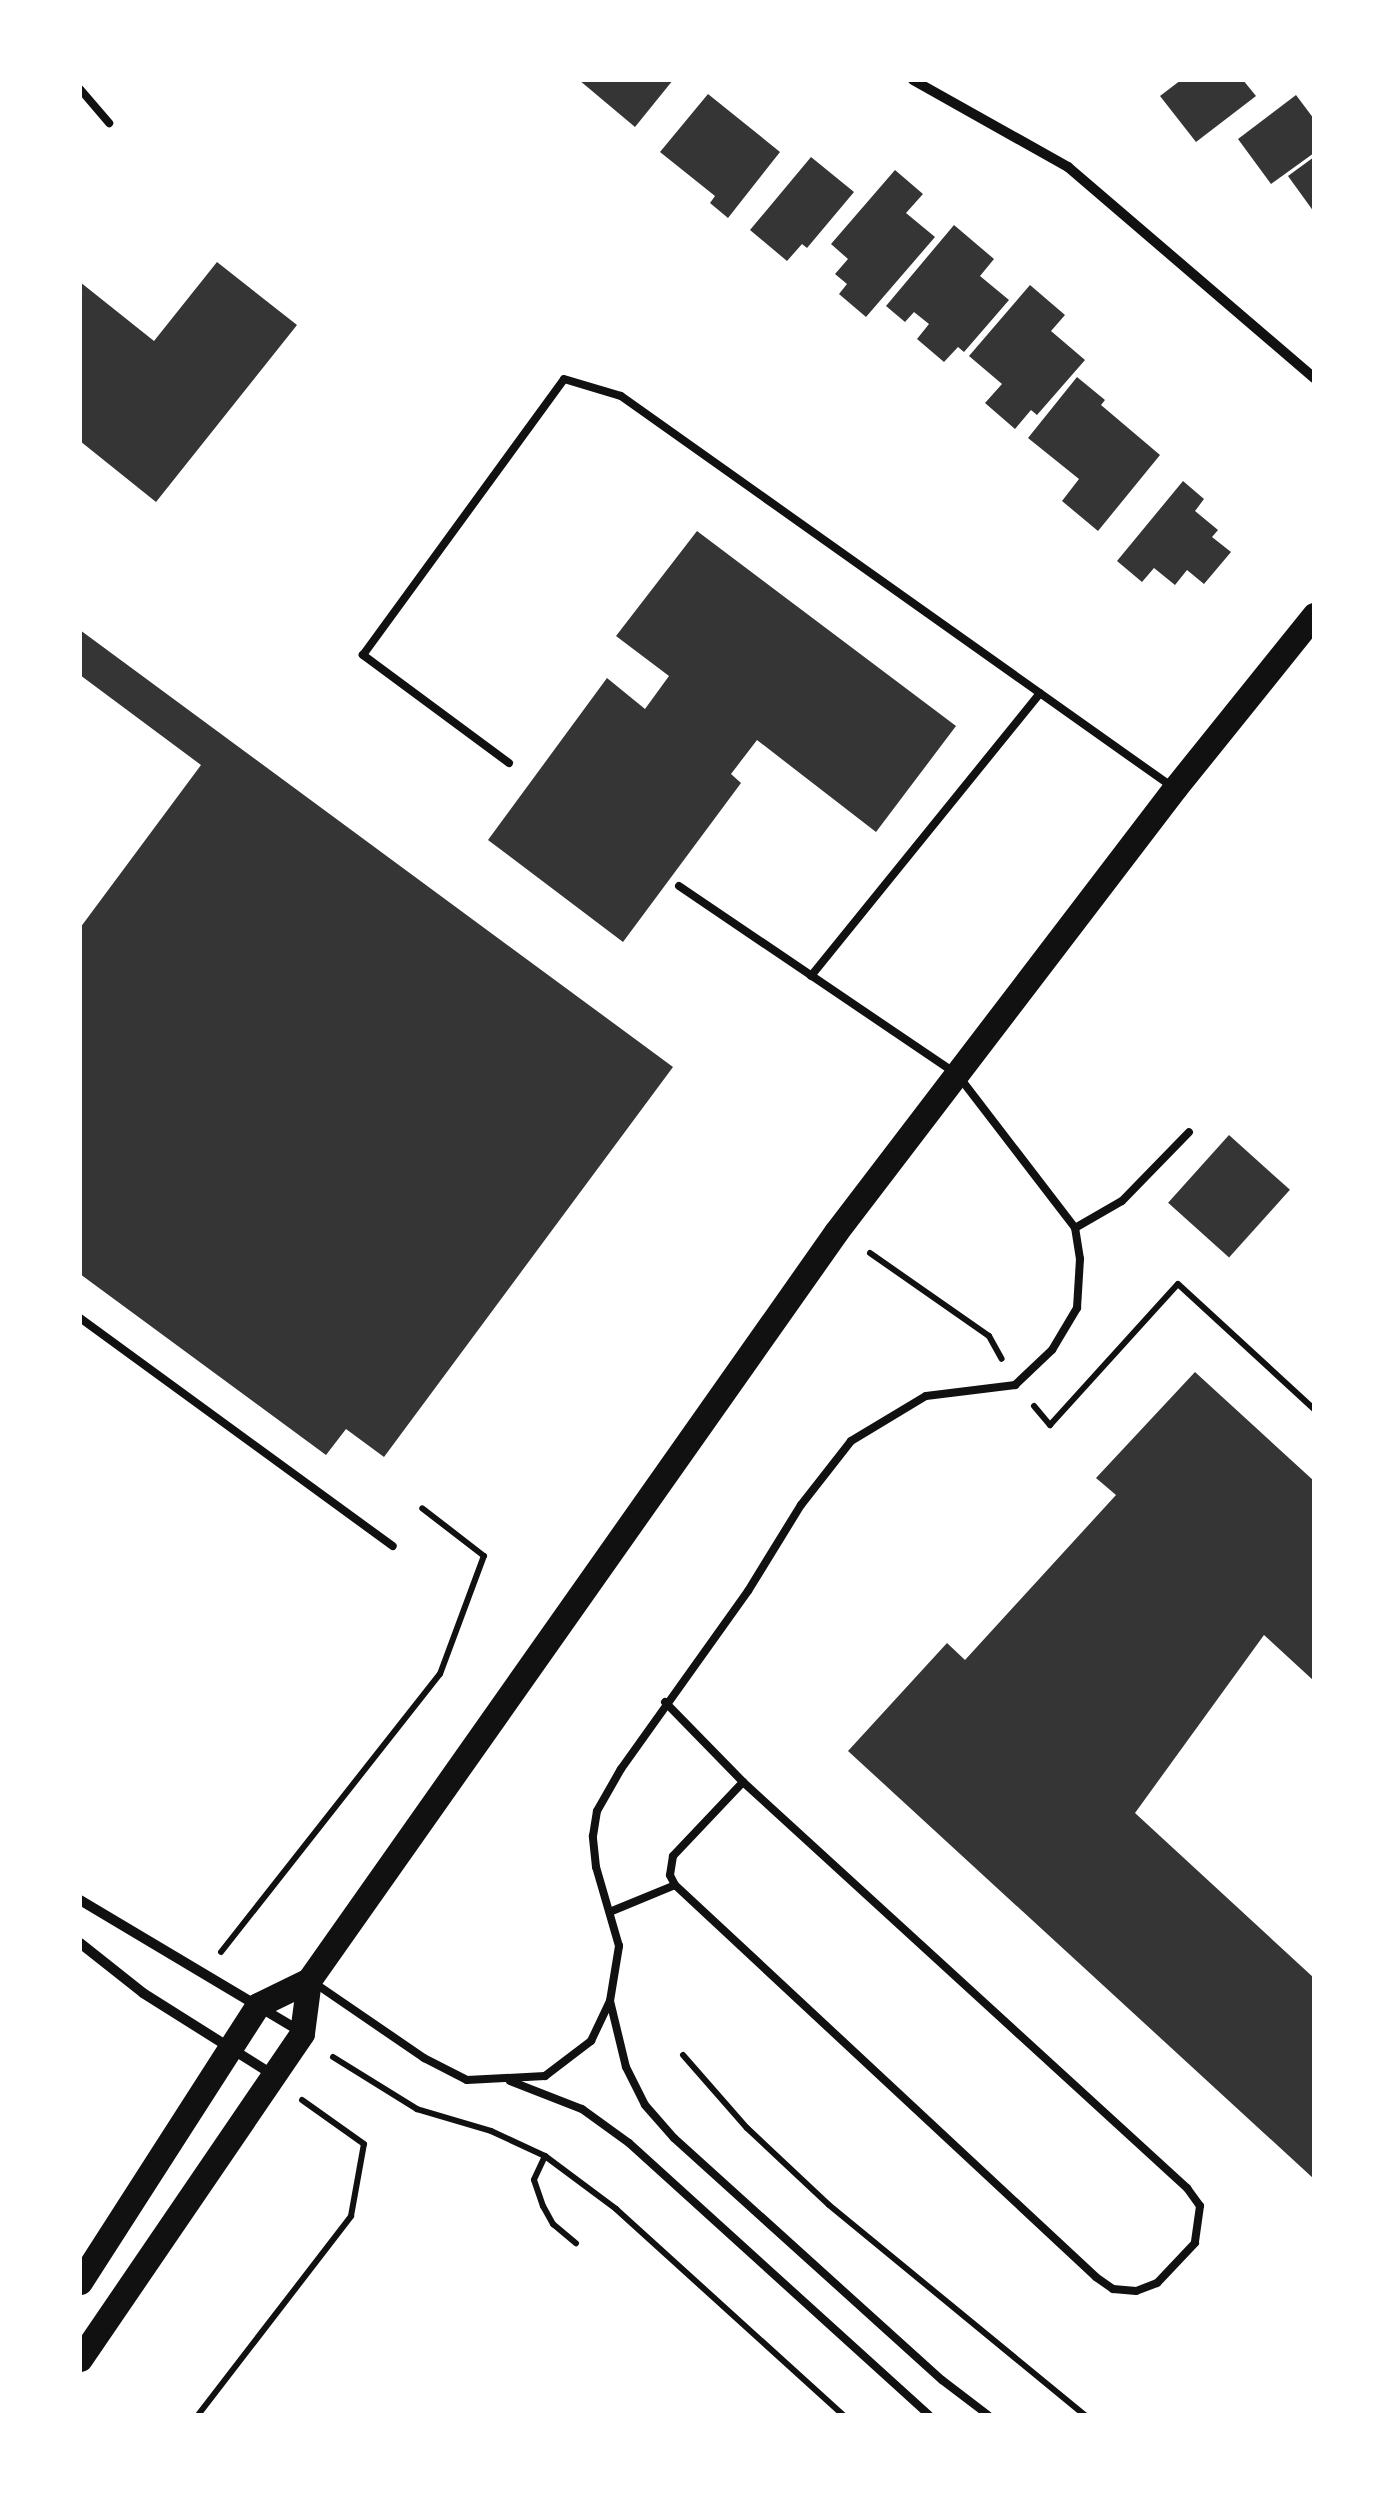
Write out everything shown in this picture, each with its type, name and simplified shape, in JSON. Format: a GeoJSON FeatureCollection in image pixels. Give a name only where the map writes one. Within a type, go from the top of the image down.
{"type":"FeatureCollection","features":[{"type":"Feature","properties":{"kind":"main road"},"geometry":{"type":"LineString","coordinates":[[80,2359],[302,2033],[310,1980],[836,1232],[1175,788],[1314,615]]}},
{"type":"Feature","properties":{"kind":"main road"},"geometry":{"type":"LineString","coordinates":[[80,2282],[258,2004],[310,1980]]}},
{"type":"Feature","properties":{"kind":"street"},"geometry":{"type":"LineString","coordinates":[[913,80],[1068,167],[1314,378]]}},
{"type":"Feature","properties":{"kind":"street"},"geometry":{"type":"LineString","coordinates":[[80,1900],[302,2033]]}},
{"type":"Feature","properties":{"kind":"street"},"geometry":{"type":"LineString","coordinates":[[80,1943],[143,1992],[274,2076]]}},
{"type":"Feature","properties":{"kind":"lane"},"geometry":{"type":"LineString","coordinates":[[80,89],[109,122]]}},
{"type":"Feature","properties":{"kind":"lane"},"geometry":{"type":"LineString","coordinates":[[509,763],[364,656],[564,379],[621,396],[1175,788]]}},
{"type":"Feature","properties":{"kind":"lane"},"geometry":{"type":"LineString","coordinates":[[811,976],[1040,693]]}},
{"type":"Feature","properties":{"kind":"lane"},"geometry":{"type":"LineString","coordinates":[[310,1980],[467,2080],[508,2081],[545,2076],[567,2063],[591,2041],[610,2001],[619,1946],[612,1911],[596,1867],[597,1811],[664,1702],[851,1441],[926,1396],[1015,1385],[1052,1350],[1077,1308],[1080,1258],[1075,1228],[957,1074],[679,886]]}},
{"type":"Feature","properties":{"kind":"lane"},"geometry":{"type":"LineString","coordinates":[[1075,1228],[1122,1201],[1189,1132]]}},
{"type":"Feature","properties":{"kind":"lane"},"geometry":{"type":"LineString","coordinates":[[80,1318],[394,1546]]}},
{"type":"Feature","properties":{"kind":"lane"},"geometry":{"type":"LineString","coordinates":[[664,1702],[743,1782],[1187,2188],[1200,2206],[1201,2223],[1195,2243],[1157,2284],[1136,2291],[1114,2290],[675,1885],[670,1874],[673,1856],[743,1782]]}},
{"type":"Feature","properties":{"kind":"lane"},"geometry":{"type":"LineString","coordinates":[[612,1911],[675,1885]]}},
{"type":"Feature","properties":{"kind":"lane"},"geometry":{"type":"LineString","coordinates":[[610,2001],[626,2067],[645,2106],[674,2138],[942,2380],[988,2415]]}},
{"type":"Feature","properties":{"kind":"lane"},"geometry":{"type":"LineString","coordinates":[[508,2081],[582,2109],[629,2143],[929,2415]]}},
{"type":"Feature","properties":{"kind":"path"},"geometry":{"type":"LineString","coordinates":[[898,1272],[989,1336],[1015,1385],[1050,1424],[1178,1284],[1314,1409]]}},
{"type":"Feature","properties":{"kind":"path"},"geometry":{"type":"LineString","coordinates":[[205,1973],[440,1674],[484,1556],[422,1508]]}},
{"type":"Feature","properties":{"kind":"path"},"geometry":{"type":"LineString","coordinates":[[683,2055],[747,2128],[829,2205],[1085,2415]]}},
{"type":"Feature","properties":{"kind":"path"},"geometry":{"type":"LineString","coordinates":[[334,2057],[418,2109],[491,2131],[545,2156],[616,2209],[746,2332],[842,2415]]}},
{"type":"Feature","properties":{"kind":"path"},"geometry":{"type":"LineString","coordinates":[[198,2415],[351,2216],[364,2144],[302,2100]]}},
{"type":"Feature","properties":{"kind":"path"},"geometry":{"type":"LineString","coordinates":[[545,2156],[534,2180],[538,2193],[553,2224],[576,2243]]}},
{"type":"Feature","properties":{"kind":"building"},"geometry":{"type":"Polygon","coordinates":[[[579,80],[673,80],[635,127],[579,80]]]}},
{"type":"Feature","properties":{"kind":"building"},"geometry":{"type":"Polygon","coordinates":[[[1181,80],[1243,80],[1256,96],[1196,142],[1160,96],[1181,80]]]}},
{"type":"Feature","properties":{"kind":"building"},"geometry":{"type":"Polygon","coordinates":[[[708,94],[780,152],[728,218],[710,203],[715,196],[660,152],[708,94]]]}},
{"type":"Feature","properties":{"kind":"building"},"geometry":{"type":"Polygon","coordinates":[[[1296,95],[1314,119],[1314,153],[1271,184],[1238,139],[1296,95]]]}},
{"type":"Feature","properties":{"kind":"building"},"geometry":{"type":"Polygon","coordinates":[[[811,157],[854,192],[807,248],[802,244],[787,261],[750,230],[811,157]]]}},
{"type":"Feature","properties":{"kind":"building"},"geometry":{"type":"Polygon","coordinates":[[[1314,157],[1314,212],[1288,176],[1314,157]]]}},
{"type":"Feature","properties":{"kind":"building"},"geometry":{"type":"Polygon","coordinates":[[[895,170],[923,194],[906,213],[935,237],[866,317],[839,294],[847,284],[835,274],[848,259],[831,244],[895,170]]]}},
{"type":"Feature","properties":{"kind":"building"},"geometry":{"type":"Polygon","coordinates":[[[954,225],[994,259],[980,276],[1009,300],[964,352],[958,347],[944,362],[917,339],[929,324],[914,312],[905,322],[886,306],[954,225]]]}},
{"type":"Feature","properties":{"kind":"building"},"geometry":{"type":"Polygon","coordinates":[[[217,262],[297,325],[156,502],[80,441],[80,282],[154,341],[217,262]]]}},
{"type":"Feature","properties":{"kind":"building"},"geometry":{"type":"Polygon","coordinates":[[[1030,285],[1065,315],[1051,331],[1085,360],[1037,415],[1031,410],[1015,429],[985,403],[1002,384],[969,356],[1030,285]]]}},
{"type":"Feature","properties":{"kind":"building"},"geometry":{"type":"Polygon","coordinates":[[[1077,377],[1105,400],[1101,405],[1160,455],[1098,531],[1062,501],[1079,479],[1028,438],[1077,377]]]}},
{"type":"Feature","properties":{"kind":"building"},"geometry":{"type":"Polygon","coordinates":[[[1183,481],[1204,499],[1195,511],[1218,530],[1212,537],[1231,552],[1204,584],[1187,570],[1175,585],[1154,568],[1142,582],[1117,561],[1183,481]]]}},
{"type":"Feature","properties":{"kind":"building"},"geometry":{"type":"Polygon","coordinates":[[[697,531],[956,726],[876,832],[757,740],[731,774],[741,783],[623,942],[488,840],[607,678],[645,709],[669,676],[616,636],[697,531]]]}},
{"type":"Feature","properties":{"kind":"building"},"geometry":{"type":"Polygon","coordinates":[[[80,630],[673,1067],[384,1457],[346,1429],[326,1455],[80,1274],[80,928],[201,765],[80,675],[80,630]]]}},
{"type":"Feature","properties":{"kind":"building"},"geometry":{"type":"Polygon","coordinates":[[[1229,1135],[1290,1190],[1229,1257],[1168,1203],[1229,1135]]]}},
{"type":"Feature","properties":{"kind":"building"},"geometry":{"type":"Polygon","coordinates":[[[1195,1372],[1314,1481],[1314,1681],[1264,1635],[1135,1813],[1314,1978],[1314,2179],[848,1751],[947,1643],[965,1660],[1116,1495],[1096,1478],[1195,1372]]]}}]}
